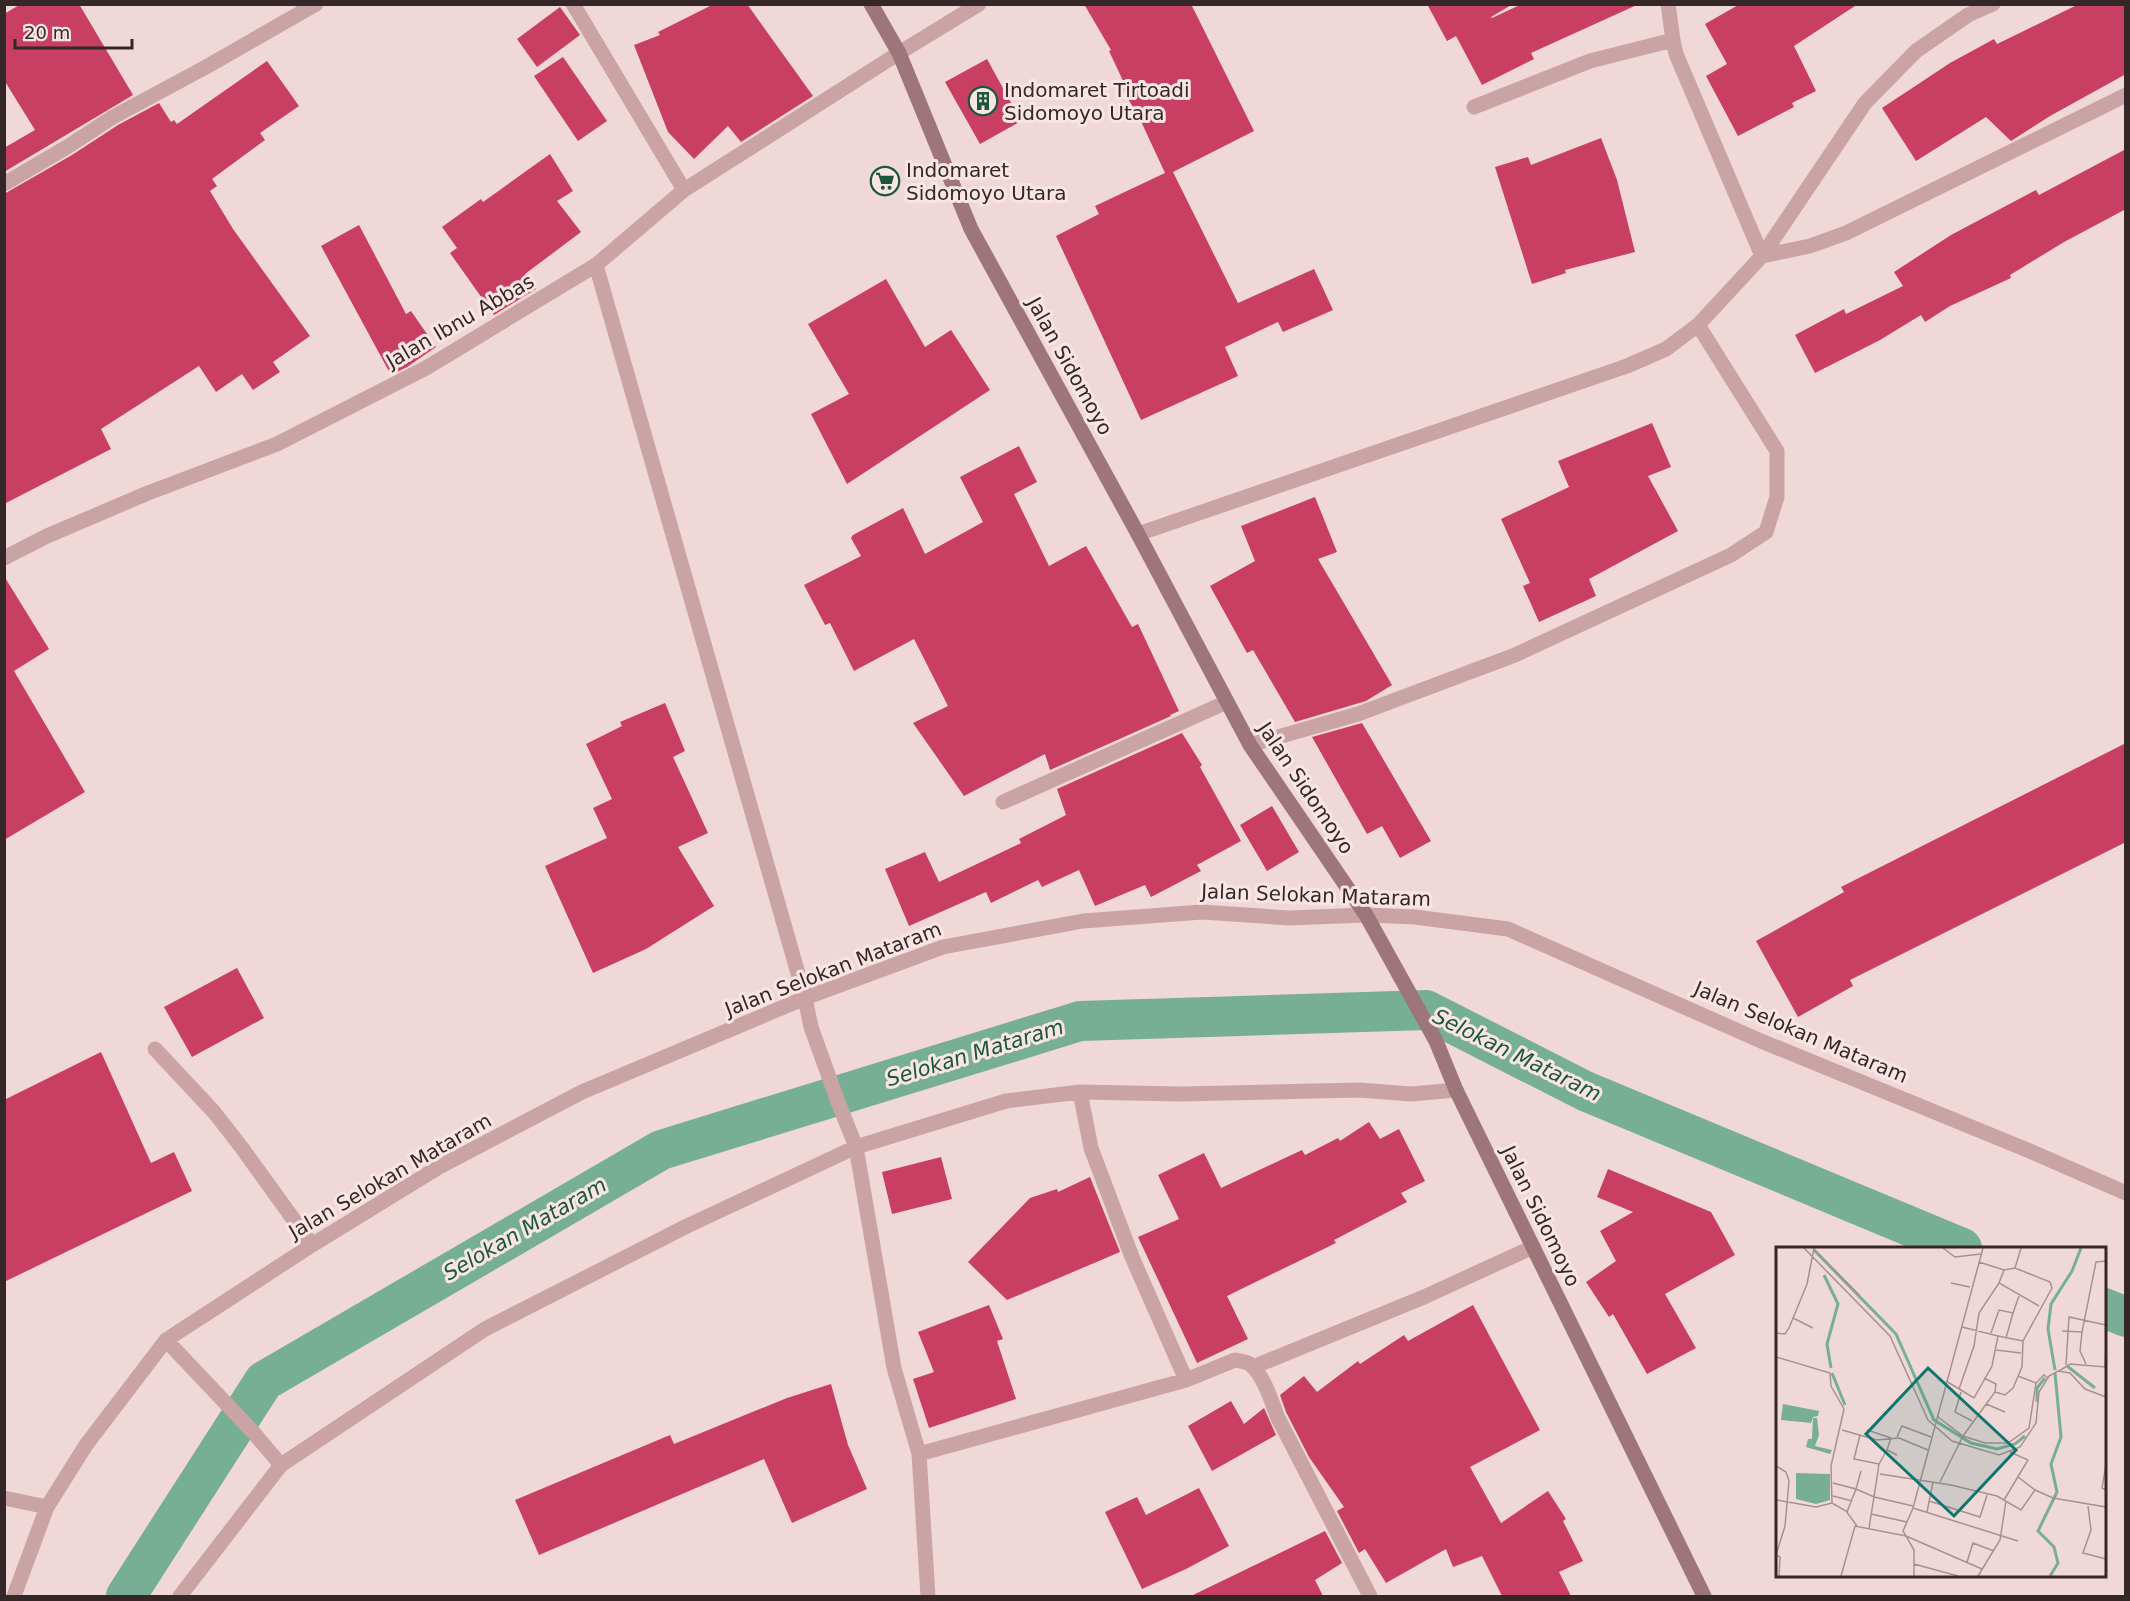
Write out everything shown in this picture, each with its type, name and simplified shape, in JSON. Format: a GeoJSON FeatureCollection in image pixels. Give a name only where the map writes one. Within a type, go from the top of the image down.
{"type":"FeatureCollection","features":[{"type":"Feature","properties":{"kind":"main road","name":"Jalan Sidomoyo"},"geometry":{"type":"LineString","coordinates":[[871,4],[899,53],[971,229],[1138,534],[1250,745],[1365,915],[1436,1041],[1456,1090],[1704,1596]]}},
{"type":"Feature","properties":{"kind":"street"},"geometry":{"type":"LineString","coordinates":[[4,184],[113,117],[316,4]]}},
{"type":"Feature","properties":{"kind":"street"},"geometry":{"type":"LineString","coordinates":[[573,4],[684,190]]}},
{"type":"Feature","properties":{"kind":"street","name":"Jalan Ibnu Abbas"},"geometry":{"type":"LineString","coordinates":[[4,558],[47,536],[128,502],[277,444],[426,368],[596,265],[684,190],[979,4]]}},
{"type":"Feature","properties":{"kind":"street"},"geometry":{"type":"LineString","coordinates":[[1668,4],[1676,54],[1762,256]]}},
{"type":"Feature","properties":{"kind":"street"},"geometry":{"type":"LineString","coordinates":[[1138,534],[1628,366],[1666,349],[1698,325],[1762,256],[1865,103],[1916,51],[1968,15],[1993,4]]}},
{"type":"Feature","properties":{"kind":"street"},"geometry":{"type":"LineString","coordinates":[[1474,107],[1590,61],[1673,40]]}},
{"type":"Feature","properties":{"kind":"street"},"geometry":{"type":"LineString","coordinates":[[1762,256],[1810,246],[1846,233],[2126,95]]}},
{"type":"Feature","properties":{"kind":"street"},"geometry":{"type":"LineString","coordinates":[[596,265],[805,998],[811,1027],[856,1147],[894,1368],[919,1454],[928,1596]]}},
{"type":"Feature","properties":{"kind":"street"},"geometry":{"type":"LineString","coordinates":[[1250,745],[1358,714],[1515,655],[1731,555],[1766,532],[1777,497],[1777,451],[1698,325]]}},
{"type":"Feature","properties":{"kind":"street"},"geometry":{"type":"LineString","coordinates":[[1003,802],[1227,702]]}},
{"type":"Feature","properties":{"kind":"street","name":"Jalan Selokan Mataram"},"geometry":{"type":"LineString","coordinates":[[14,1596],[47,1507],[86,1445],[166,1340],[312,1245],[439,1167],[582,1092],[805,998],[943,947],[1083,921],[1202,912],[1289,918],[1415,916],[1508,929],[1761,1041],[2004,1140],[2126,1193]]}},
{"type":"Feature","properties":{"kind":"street"},"geometry":{"type":"LineString","coordinates":[[155,1049],[214,1112],[312,1245]]}},
{"type":"Feature","properties":{"kind":"street"},"geometry":{"type":"LineString","coordinates":[[180,1596],[281,1465],[485,1329],[687,1226],[856,1147],[1006,1101],[1080,1092],[1181,1094],[1359,1090],[1411,1094],[1456,1090]]}},
{"type":"Feature","properties":{"kind":"street"},"geometry":{"type":"LineString","coordinates":[[1080,1092],[1091,1148],[1132,1257],[1186,1380]]}},
{"type":"Feature","properties":{"kind":"street"},"geometry":{"type":"LineString","coordinates":[[1254,1367],[1424,1297],[1533,1247]]}},
{"type":"Feature","properties":{"kind":"street"},"geometry":{"type":"LineString","coordinates":[[166,1340],[281,1465]]}},
{"type":"Feature","properties":{"kind":"street"},"geometry":{"type":"LineString","coordinates":[[919,1454],[1186,1380],[1235,1360],[1244,1361],[1254,1367],[1370,1596]]}},
{"type":"Feature","properties":{"kind":"street"},"geometry":{"type":"LineString","coordinates":[[4,1498],[47,1507]]}},
{"type":"Feature","properties":{"kind":"building"},"geometry":{"type":"Polygon","coordinates":[[[21,4],[79,4],[133,95],[4,172],[4,148],[35,130],[4,80],[4,14],[21,4]]]}},
{"type":"Feature","properties":{"kind":"building"},"geometry":{"type":"Polygon","coordinates":[[[714,4],[747,4],[813,96],[741,142],[728,126],[694,159],[668,132],[634,45],[660,35],[658,32],[714,4]]]}},
{"type":"Feature","properties":{"kind":"building"},"geometry":{"type":"Polygon","coordinates":[[[1084,4],[1191,4],[1254,131],[1173,172],[1238,303],[1314,269],[1333,310],[1283,332],[1278,322],[1225,347],[1238,376],[1141,420],[1056,236],[1099,214],[1095,206],[1165,173],[1139,117],[1122,89],[1126,87],[1109,51],[1111,50],[1084,4]]]}},
{"type":"Feature","properties":{"kind":"building"},"geometry":{"type":"Polygon","coordinates":[[[1427,4],[1513,4],[1492,18],[1522,4],[1639,4],[1531,53],[1534,59],[1482,85],[1456,36],[1447,41],[1427,4]]]}},
{"type":"Feature","properties":{"kind":"building"},"geometry":{"type":"Polygon","coordinates":[[[1740,4],[1858,4],[1794,46],[1816,91],[1792,103],[1794,107],[1738,136],[1706,76],[1727,64],[1705,24],[1740,4]]]}},
{"type":"Feature","properties":{"kind":"building"},"geometry":{"type":"Polygon","coordinates":[[[2079,4],[2126,4],[2126,74],[2050,116],[2011,141],[1986,117],[1916,161],[1882,108],[1950,63],[1994,39],[1997,44],[2079,4]]]}},
{"type":"Feature","properties":{"kind":"building"},"geometry":{"type":"Polygon","coordinates":[[[560,7],[580,35],[537,67],[517,39],[560,7]]]}},
{"type":"Feature","properties":{"kind":"building"},"geometry":{"type":"Polygon","coordinates":[[[563,57],[607,121],[578,141],[534,76],[563,57]]]}},
{"type":"Feature","properties":{"kind":"building","name":"Indomaret Tirtoadi Sidomoyo Utara"},"geometry":{"type":"Polygon","coordinates":[[[987,59],[1021,121],[980,144],[945,82],[987,59]]]}},
{"type":"Feature","properties":{"kind":"building"},"geometry":{"type":"Polygon","coordinates":[[[267,61],[299,106],[260,133],[265,140],[212,179],[217,186],[210,191],[233,229],[310,336],[273,362],[280,372],[253,390],[242,374],[216,392],[199,366],[101,429],[111,449],[4,504],[4,194],[159,103],[171,122],[174,120],[177,124],[267,61]]]}},
{"type":"Feature","properties":{"kind":"building"},"geometry":{"type":"Polygon","coordinates":[[[1601,138],[1617,180],[1635,252],[1565,270],[1566,273],[1532,284],[1495,167],[1528,157],[1531,165],[1601,138]]]}},
{"type":"Feature","properties":{"kind":"building"},"geometry":{"type":"Polygon","coordinates":[[[2126,149],[2126,209],[2064,242],[2010,275],[2011,278],[1950,306],[1925,322],[1921,315],[1880,340],[1815,373],[1795,335],[1844,309],[1846,314],[1903,286],[1894,272],[1951,235],[2036,190],[2039,195],[2126,149]]]}},
{"type":"Feature","properties":{"kind":"building"},"geometry":{"type":"Polygon","coordinates":[[[550,154],[573,191],[557,201],[581,232],[525,274],[536,289],[494,315],[450,253],[457,248],[442,227],[481,199],[483,202],[550,154]]]}},
{"type":"Feature","properties":{"kind":"building"},"geometry":{"type":"Polygon","coordinates":[[[359,225],[406,314],[411,311],[436,347],[391,375],[321,246],[359,225]]]}},
{"type":"Feature","properties":{"kind":"building"},"geometry":{"type":"Polygon","coordinates":[[[886,279],[925,347],[951,330],[990,390],[847,484],[811,414],[849,394],[808,324],[886,279]]]}},
{"type":"Feature","properties":{"kind":"building"},"geometry":{"type":"Polygon","coordinates":[[[1652,423],[1671,467],[1648,476],[1678,531],[1589,579],[1596,596],[1539,622],[1523,586],[1530,583],[1501,519],[1569,487],[1558,461],[1652,423]]]}},
{"type":"Feature","properties":{"kind":"building"},"geometry":{"type":"Polygon","coordinates":[[[1019,446],[1037,482],[1014,494],[1049,566],[1086,546],[1132,627],[1138,624],[1179,711],[1050,770],[1045,754],[964,796],[913,723],[948,706],[914,639],[854,671],[830,623],[825,625],[804,585],[861,556],[851,538],[853,535],[903,508],[925,554],[983,522],[960,477],[1019,446]]]}},
{"type":"Feature","properties":{"kind":"building"},"geometry":{"type":"Polygon","coordinates":[[[1315,497],[1337,552],[1318,559],[1392,685],[1366,701],[1295,722],[1253,650],[1247,653],[1210,586],[1255,561],[1241,526],[1315,497]]]}},
{"type":"Feature","properties":{"kind":"building"},"geometry":{"type":"Polygon","coordinates":[[[4,576],[49,649],[14,671],[85,792],[4,840],[4,576]]]}},
{"type":"Feature","properties":{"kind":"building"},"geometry":{"type":"Polygon","coordinates":[[[665,703],[685,751],[673,757],[708,833],[678,847],[714,906],[646,949],[593,973],[545,866],[607,838],[593,808],[612,799],[586,744],[622,726],[620,722],[665,703]]]}},
{"type":"Feature","properties":{"kind":"building"},"geometry":{"type":"Polygon","coordinates":[[[1362,723],[1431,841],[1400,858],[1382,826],[1367,834],[1312,737],[1362,723]]]}},
{"type":"Feature","properties":{"kind":"building"},"geometry":{"type":"Polygon","coordinates":[[[1182,733],[1202,765],[1200,767],[1241,841],[1197,865],[1201,871],[1151,897],[1145,885],[1095,906],[1079,870],[1042,887],[1038,880],[991,903],[986,892],[909,926],[885,869],[925,852],[939,882],[1021,843],[1019,839],[1066,815],[1057,789],[1182,733]]]}},
{"type":"Feature","properties":{"kind":"building"},"geometry":{"type":"Polygon","coordinates":[[[2126,743],[2126,842],[1850,980],[1853,986],[1798,1017],[1756,941],[1844,892],[1841,887],[2126,743]]]}},
{"type":"Feature","properties":{"kind":"building"},"geometry":{"type":"Polygon","coordinates":[[[1272,806],[1299,852],[1267,871],[1240,825],[1272,806]]]}},
{"type":"Feature","properties":{"kind":"building"},"geometry":{"type":"Polygon","coordinates":[[[237,968],[264,1018],[192,1057],[164,1007],[237,968]]]}},
{"type":"Feature","properties":{"kind":"building"},"geometry":{"type":"Polygon","coordinates":[[[101,1052],[151,1163],[174,1152],[192,1191],[4,1282],[4,1100],[101,1052]]]}},
{"type":"Feature","properties":{"kind":"building"},"geometry":{"type":"Polygon","coordinates":[[[1369,1122],[1380,1139],[1399,1129],[1425,1181],[1401,1193],[1407,1202],[1334,1240],[1336,1243],[1227,1296],[1248,1339],[1197,1363],[1138,1237],[1179,1219],[1158,1175],[1204,1153],[1221,1188],[1302,1150],[1305,1155],[1338,1138],[1340,1141],[1369,1122]]]}},
{"type":"Feature","properties":{"kind":"building"},"geometry":{"type":"Polygon","coordinates":[[[941,1157],[952,1199],[892,1214],[882,1172],[941,1157]]]}},
{"type":"Feature","properties":{"kind":"building"},"geometry":{"type":"Polygon","coordinates":[[[1608,1169],[1711,1212],[1735,1255],[1665,1294],[1696,1348],[1647,1374],[1613,1314],[1609,1317],[1586,1282],[1616,1261],[1600,1231],[1633,1212],[1597,1197],[1608,1169]]]}},
{"type":"Feature","properties":{"kind":"building"},"geometry":{"type":"Polygon","coordinates":[[[1090,1177],[1120,1252],[1007,1300],[968,1262],[1030,1198],[1057,1189],[1058,1192],[1090,1177]]]}},
{"type":"Feature","properties":{"kind":"building"},"geometry":{"type":"Polygon","coordinates":[[[989,1305],[1003,1339],[997,1341],[1016,1399],[929,1428],[913,1379],[934,1372],[918,1332],[989,1305]]]}},
{"type":"Feature","properties":{"kind":"building"},"geometry":{"type":"Polygon","coordinates":[[[1473,1305],[1540,1430],[1470,1467],[1501,1523],[1548,1491],[1566,1519],[1563,1521],[1583,1561],[1559,1572],[1571,1596],[1502,1596],[1482,1556],[1453,1567],[1446,1549],[1386,1583],[1365,1549],[1359,1553],[1337,1511],[1344,1507],[1309,1457],[1280,1395],[1304,1376],[1317,1392],[1358,1361],[1360,1364],[1404,1335],[1408,1341],[1473,1305]]]}},
{"type":"Feature","properties":{"kind":"building"},"geometry":{"type":"Polygon","coordinates":[[[831,1384],[848,1445],[867,1489],[792,1523],[764,1459],[539,1555],[515,1500],[670,1435],[674,1444],[787,1398],[831,1384]]]}},
{"type":"Feature","properties":{"kind":"building"},"geometry":{"type":"Polygon","coordinates":[[[1231,1401],[1244,1424],[1264,1408],[1276,1435],[1212,1471],[1188,1426],[1231,1401]]]}},
{"type":"Feature","properties":{"kind":"building"},"geometry":{"type":"Polygon","coordinates":[[[1199,1488],[1229,1546],[1142,1589],[1105,1512],[1137,1497],[1146,1515],[1199,1488]]]}},
{"type":"Feature","properties":{"kind":"building"},"geometry":{"type":"Polygon","coordinates":[[[1325,1531],[1342,1563],[1315,1580],[1323,1596],[1191,1596],[1325,1531]]]}},
{"type":"Feature","properties":{"kind":"waterway","name":"Selokan Mataram"},"geometry":{"type":"LineString","coordinates":[[126,1596],[264,1381],[661,1150],[1080,1021],[1426,1010],[1585,1091],[1960,1247]]}},
{"type":"Feature","properties":{"kind":"waterway","name":"Selokan Mataram"},"geometry":{"type":"LineString","coordinates":[[2106,1309],[2126,1317]]}},
{"type":"Feature","properties":{"kind":"place","name":"Indomaret Tirtoadi Sidomoyo Utara"},"geometry":{"type":"Point","coordinates":[983,101]}},
{"type":"Feature","properties":{"kind":"place","name":"Indomaret Sidomoyo Utara"},"geometry":{"type":"Point","coordinates":[885,181]}}]}
